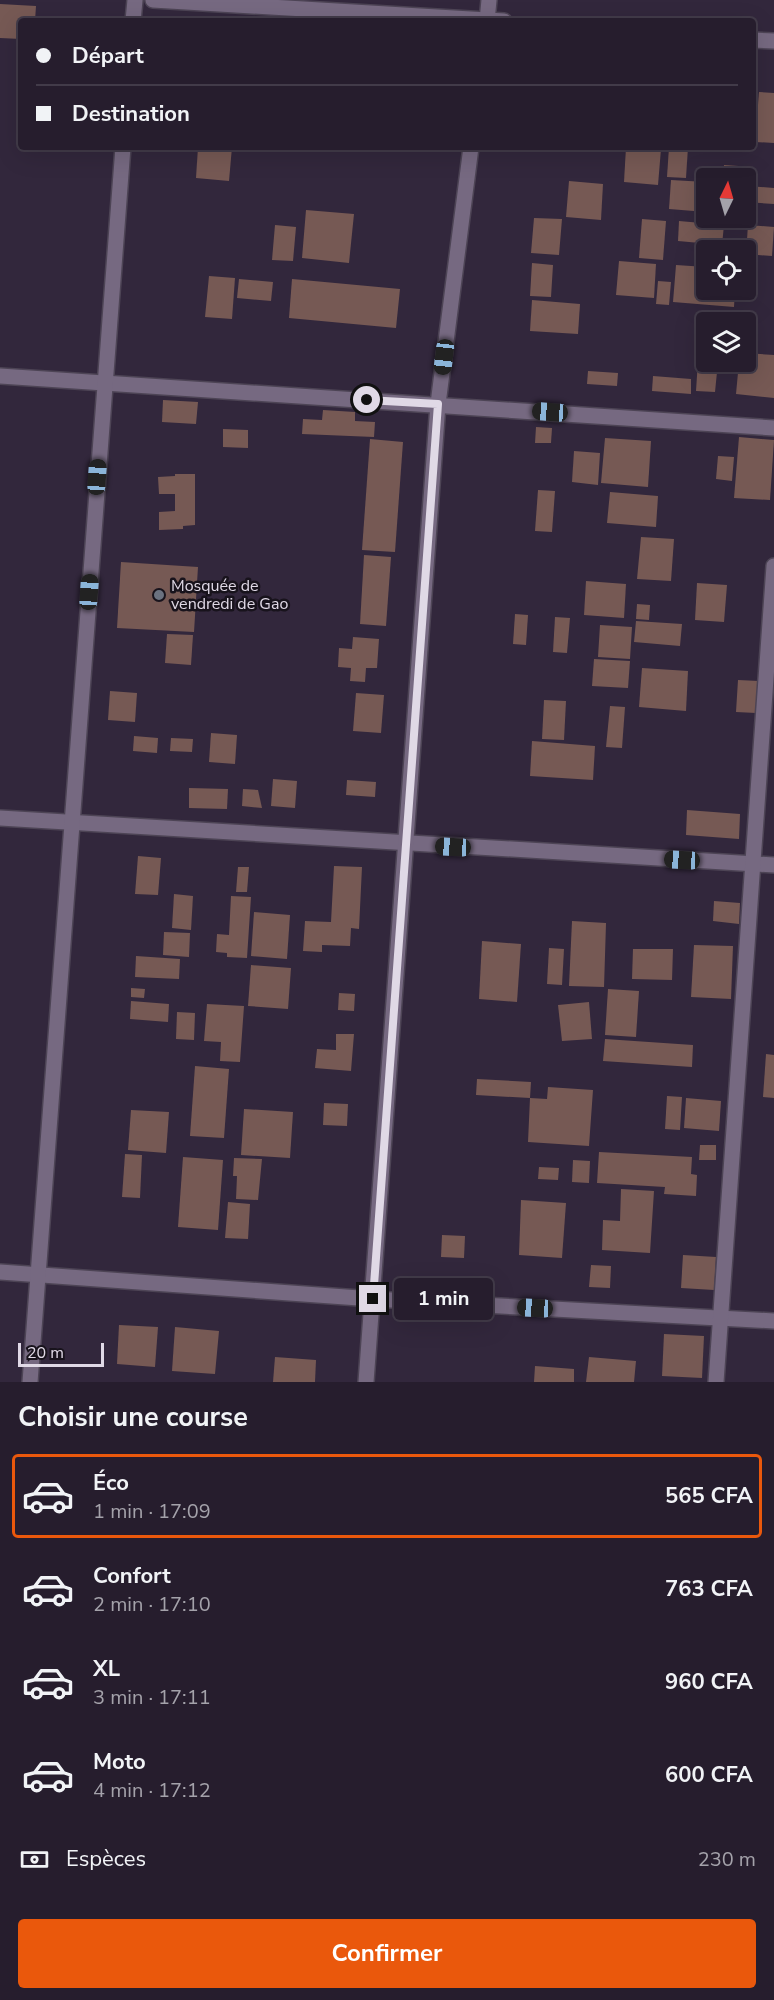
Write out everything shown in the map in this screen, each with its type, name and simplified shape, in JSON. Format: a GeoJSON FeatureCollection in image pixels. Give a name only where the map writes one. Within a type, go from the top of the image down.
{"type":"FeatureCollection","features":[{"type":"Feature","properties":{"kind":"street"},"geometry":{"type":"LineString","coordinates":[[133,18],[135,0]]}},
{"type":"Feature","properties":{"kind":"street"},"geometry":{"type":"LineString","coordinates":[[153,0],[454,18]]}},
{"type":"Feature","properties":{"kind":"street"},"geometry":{"type":"LineString","coordinates":[[487,18],[489,0]]}},
{"type":"Feature","properties":{"kind":"street"},"geometry":{"type":"LineString","coordinates":[[756,40],[774,42]]}},
{"type":"Feature","properties":{"kind":"street"},"geometry":{"type":"LineString","coordinates":[[30,1382],[123,150]]}},
{"type":"Feature","properties":{"kind":"street"},"geometry":{"type":"LineString","coordinates":[[366,1382],[438,404],[471,150]]}},
{"type":"Feature","properties":{"kind":"street"},"geometry":{"type":"LineString","coordinates":[[0,376],[774,428]]}},
{"type":"Feature","properties":{"kind":"street"},"geometry":{"type":"LineString","coordinates":[[716,1382],[751,864],[774,566]]}},
{"type":"Feature","properties":{"kind":"street"},"geometry":{"type":"LineString","coordinates":[[0,818],[774,865]]}},
{"type":"Feature","properties":{"kind":"street"},"geometry":{"type":"LineString","coordinates":[[0,1272],[373,1299],[774,1321]]}},
{"type":"Feature","properties":{"kind":"building"},"geometry":{"type":"Polygon","coordinates":[[[0,4],[36,6],[35,18],[18,18],[18,39],[0,38],[0,4]]]}},
{"type":"Feature","properties":{"kind":"building"},"geometry":{"type":"Polygon","coordinates":[[[759,92],[774,93],[774,143],[756,142],[759,92]]]}},
{"type":"Feature","properties":{"kind":"building"},"geometry":{"type":"Polygon","coordinates":[[[198,150],[232,150],[229,181],[196,178],[198,150]]]}},
{"type":"Feature","properties":{"kind":"building"},"geometry":{"type":"Polygon","coordinates":[[[626,150],[661,150],[658,185],[624,182],[626,150]]]}},
{"type":"Feature","properties":{"kind":"building"},"geometry":{"type":"Polygon","coordinates":[[[669,150],[688,150],[686,178],[667,177],[669,150]]]}},
{"type":"Feature","properties":{"kind":"building"},"geometry":{"type":"Polygon","coordinates":[[[724,165],[753,167],[753,168],[724,168],[724,165]]]}},
{"type":"Feature","properties":{"kind":"building"},"geometry":{"type":"Polygon","coordinates":[[[671,180],[696,181],[696,211],[669,209],[671,180]]]}},
{"type":"Feature","properties":{"kind":"building"},"geometry":{"type":"Polygon","coordinates":[[[569,181],[603,184],[601,220],[566,217],[569,181]]]}},
{"type":"Feature","properties":{"kind":"building"},"geometry":{"type":"Polygon","coordinates":[[[756,187],[774,188],[774,204],[756,203],[756,187]]]}},
{"type":"Feature","properties":{"kind":"building"},"geometry":{"type":"Polygon","coordinates":[[[306,210],[354,214],[349,263],[302,258],[306,210]]]}},
{"type":"Feature","properties":{"kind":"building"},"geometry":{"type":"Polygon","coordinates":[[[534,218],[562,219],[559,255],[531,253],[534,218]]]}},
{"type":"Feature","properties":{"kind":"building"},"geometry":{"type":"Polygon","coordinates":[[[642,219],[666,221],[663,260],[639,258],[642,219]]]}},
{"type":"Feature","properties":{"kind":"building"},"geometry":{"type":"Polygon","coordinates":[[[679,221],[696,223],[696,228],[724,228],[722,240],[696,240],[696,243],[678,241],[679,221]]]}},
{"type":"Feature","properties":{"kind":"building"},"geometry":{"type":"Polygon","coordinates":[[[275,225],[296,227],[293,261],[272,260],[275,225]]]}},
{"type":"Feature","properties":{"kind":"building"},"geometry":{"type":"Polygon","coordinates":[[[756,226],[774,227],[772,256],[756,255],[756,240],[747,240],[748,228],[756,228],[756,226]]]}},
{"type":"Feature","properties":{"kind":"building"},"geometry":{"type":"Polygon","coordinates":[[[619,261],[656,264],[654,298],[616,295],[619,261]]]}},
{"type":"Feature","properties":{"kind":"building"},"geometry":{"type":"Polygon","coordinates":[[[532,263],[553,265],[551,297],[530,296],[532,263]]]}},
{"type":"Feature","properties":{"kind":"building"},"geometry":{"type":"Polygon","coordinates":[[[676,265],[696,266],[696,300],[734,300],[734,307],[673,302],[676,265]]]}},
{"type":"Feature","properties":{"kind":"building"},"geometry":{"type":"Polygon","coordinates":[[[209,276],[235,278],[232,319],[205,317],[209,276]]]}},
{"type":"Feature","properties":{"kind":"building"},"geometry":{"type":"Polygon","coordinates":[[[239,279],[273,282],[271,301],[237,298],[239,279]]]}},
{"type":"Feature","properties":{"kind":"building"},"geometry":{"type":"Polygon","coordinates":[[[292,279],[400,289],[396,328],[289,318],[292,279]]]}},
{"type":"Feature","properties":{"kind":"building"},"geometry":{"type":"Polygon","coordinates":[[[658,281],[671,282],[669,305],[656,304],[658,281]]]}},
{"type":"Feature","properties":{"kind":"building"},"geometry":{"type":"Polygon","coordinates":[[[532,300],[580,304],[578,334],[530,331],[532,300]]]}},
{"type":"Feature","properties":{"kind":"building"},"geometry":{"type":"Polygon","coordinates":[[[756,354],[774,355],[774,398],[736,394],[738,372],[756,372],[756,354]]]}},
{"type":"Feature","properties":{"kind":"building"},"geometry":{"type":"Polygon","coordinates":[[[588,371],[618,373],[617,386],[587,384],[588,371]]]}},
{"type":"Feature","properties":{"kind":"building"},"geometry":{"type":"Polygon","coordinates":[[[697,372],[717,372],[715,392],[696,391],[697,372]]]}},
{"type":"Feature","properties":{"kind":"building"},"geometry":{"type":"Polygon","coordinates":[[[653,376],[691,379],[691,394],[652,391],[653,376]]]}},
{"type":"Feature","properties":{"kind":"building"},"geometry":{"type":"Polygon","coordinates":[[[163,400],[198,402],[196,424],[162,422],[163,400]]]}},
{"type":"Feature","properties":{"kind":"building"},"geometry":{"type":"Polygon","coordinates":[[[323,410],[355,412],[355,421],[375,422],[374,437],[302,434],[303,419],[322,420],[323,410]]]}},
{"type":"Feature","properties":{"kind":"building"},"geometry":{"type":"Polygon","coordinates":[[[536,427],[552,428],[551,443],[535,443],[536,427]]]}},
{"type":"Feature","properties":{"kind":"building"},"geometry":{"type":"Polygon","coordinates":[[[223,429],[248,430],[248,448],[223,447],[223,429]]]}},
{"type":"Feature","properties":{"kind":"building"},"geometry":{"type":"Polygon","coordinates":[[[739,437],[774,440],[770,500],[734,498],[739,437]]]}},
{"type":"Feature","properties":{"kind":"building"},"geometry":{"type":"Polygon","coordinates":[[[605,438],[651,441],[648,487],[601,483],[605,438]]]}},
{"type":"Feature","properties":{"kind":"building"},"geometry":{"type":"Polygon","coordinates":[[[370,439],[403,442],[395,552],[362,550],[370,439]]]}},
{"type":"Feature","properties":{"kind":"building"},"geometry":{"type":"Polygon","coordinates":[[[574,451],[600,453],[598,485],[572,482],[574,451]]]}},
{"type":"Feature","properties":{"kind":"building"},"geometry":{"type":"Polygon","coordinates":[[[718,456],[734,457],[732,481],[716,479],[718,456]]]}},
{"type":"Feature","properties":{"kind":"building"},"geometry":{"type":"Polygon","coordinates":[[[175,474],[195,474],[195,525],[183,526],[183,529],[159,530],[159,512],[175,511],[175,494],[159,494],[158,477],[175,476],[175,474]]]}},
{"type":"Feature","properties":{"kind":"building"},"geometry":{"type":"Polygon","coordinates":[[[538,490],[555,491],[552,532],[535,531],[538,490]]]}},
{"type":"Feature","properties":{"kind":"building"},"geometry":{"type":"Polygon","coordinates":[[[610,492],[658,496],[656,527],[607,523],[610,492]]]}},
{"type":"Feature","properties":{"kind":"building"},"geometry":{"type":"Polygon","coordinates":[[[641,537],[674,539],[671,581],[637,579],[641,537]]]}},
{"type":"Feature","properties":{"kind":"building"},"geometry":{"type":"Polygon","coordinates":[[[364,555],[391,557],[386,626],[360,624],[364,555]]]}},
{"type":"Feature","properties":{"kind":"building"},"geometry":{"type":"Polygon","coordinates":[[[121,562],[198,567],[194,632],[117,628],[121,562]]]}},
{"type":"Feature","properties":{"kind":"building"},"geometry":{"type":"Polygon","coordinates":[[[586,581],[626,584],[624,618],[584,615],[586,581]]]}},
{"type":"Feature","properties":{"kind":"building"},"geometry":{"type":"Polygon","coordinates":[[[697,583],[727,585],[724,622],[695,620],[697,583]]]}},
{"type":"Feature","properties":{"kind":"building"},"geometry":{"type":"Polygon","coordinates":[[[637,604],[650,605],[649,620],[636,619],[637,604]]]}},
{"type":"Feature","properties":{"kind":"building"},"geometry":{"type":"Polygon","coordinates":[[[515,614],[528,615],[526,645],[513,644],[515,614]]]}},
{"type":"Feature","properties":{"kind":"building"},"geometry":{"type":"Polygon","coordinates":[[[555,617],[570,618],[567,653],[553,652],[555,617]]]}},
{"type":"Feature","properties":{"kind":"building"},"geometry":{"type":"Polygon","coordinates":[[[636,621],[682,624],[680,646],[634,642],[636,621]]]}},
{"type":"Feature","properties":{"kind":"building"},"geometry":{"type":"Polygon","coordinates":[[[600,625],[632,627],[630,659],[598,657],[600,625]]]}},
{"type":"Feature","properties":{"kind":"building"},"geometry":{"type":"Polygon","coordinates":[[[167,634],[193,635],[191,665],[165,663],[167,634]]]}},
{"type":"Feature","properties":{"kind":"building"},"geometry":{"type":"Polygon","coordinates":[[[353,637],[379,639],[377,668],[366,668],[365,682],[350,681],[351,668],[338,667],[339,648],[352,649],[353,637]]]}},
{"type":"Feature","properties":{"kind":"building"},"geometry":{"type":"Polygon","coordinates":[[[594,659],[630,661],[628,688],[592,686],[594,659]]]}},
{"type":"Feature","properties":{"kind":"building"},"geometry":{"type":"Polygon","coordinates":[[[642,668],[688,671],[686,711],[639,707],[642,668]]]}},
{"type":"Feature","properties":{"kind":"building"},"geometry":{"type":"Polygon","coordinates":[[[738,680],[759,681],[756,713],[736,712],[738,680]]]}},
{"type":"Feature","properties":{"kind":"building"},"geometry":{"type":"Polygon","coordinates":[[[110,691],[137,693],[135,722],[108,720],[110,691]]]}},
{"type":"Feature","properties":{"kind":"building"},"geometry":{"type":"Polygon","coordinates":[[[356,693],[384,695],[381,733],[353,731],[356,693]]]}},
{"type":"Feature","properties":{"kind":"building"},"geometry":{"type":"Polygon","coordinates":[[[544,700],[566,701],[564,740],[542,739],[544,700]]]}},
{"type":"Feature","properties":{"kind":"building"},"geometry":{"type":"Polygon","coordinates":[[[610,706],[625,707],[622,748],[606,747],[610,706]]]}},
{"type":"Feature","properties":{"kind":"building"},"geometry":{"type":"Polygon","coordinates":[[[211,733],[237,735],[235,764],[209,762],[211,733]]]}},
{"type":"Feature","properties":{"kind":"building"},"geometry":{"type":"Polygon","coordinates":[[[134,736],[158,738],[157,753],[133,751],[134,736]]]}},
{"type":"Feature","properties":{"kind":"building"},"geometry":{"type":"Polygon","coordinates":[[[171,738],[193,739],[192,752],[170,751],[171,738]]]}},
{"type":"Feature","properties":{"kind":"building"},"geometry":{"type":"Polygon","coordinates":[[[532,741],[595,746],[593,780],[530,776],[532,741]]]}},
{"type":"Feature","properties":{"kind":"building"},"geometry":{"type":"Polygon","coordinates":[[[273,779],[297,781],[295,808],[271,806],[273,779]]]}},
{"type":"Feature","properties":{"kind":"building"},"geometry":{"type":"Polygon","coordinates":[[[347,780],[376,782],[375,797],[346,795],[347,780]]]}},
{"type":"Feature","properties":{"kind":"building"},"geometry":{"type":"Polygon","coordinates":[[[189,788],[228,789],[227,809],[189,808],[189,788]]]}},
{"type":"Feature","properties":{"kind":"building"},"geometry":{"type":"Polygon","coordinates":[[[243,789],[258,790],[262,808],[242,806],[243,789]]]}},
{"type":"Feature","properties":{"kind":"building"},"geometry":{"type":"Polygon","coordinates":[[[687,810],[740,814],[739,839],[686,835],[687,810]]]}},
{"type":"Feature","properties":{"kind":"building"},"geometry":{"type":"Polygon","coordinates":[[[138,856],[161,858],[158,895],[135,894],[138,856]]]}},
{"type":"Feature","properties":{"kind":"building"},"geometry":{"type":"Polygon","coordinates":[[[334,866],[362,867],[359,929],[351,928],[350,946],[322,945],[322,952],[303,951],[305,921],[331,922],[334,866]]]}},
{"type":"Feature","properties":{"kind":"building"},"geometry":{"type":"Polygon","coordinates":[[[238,867],[249,867],[247,892],[236,892],[238,867]]]}},
{"type":"Feature","properties":{"kind":"building"},"geometry":{"type":"Polygon","coordinates":[[[174,894],[193,896],[191,930],[172,928],[174,894]]]}},
{"type":"Feature","properties":{"kind":"building"},"geometry":{"type":"Polygon","coordinates":[[[231,896],[251,897],[247,958],[227,957],[227,953],[216,952],[217,934],[229,935],[231,896]]]}},
{"type":"Feature","properties":{"kind":"building"},"geometry":{"type":"Polygon","coordinates":[[[714,901],[740,903],[739,924],[713,921],[714,901]]]}},
{"type":"Feature","properties":{"kind":"building"},"geometry":{"type":"Polygon","coordinates":[[[254,912],[290,915],[287,959],[251,956],[254,912]]]}},
{"type":"Feature","properties":{"kind":"building"},"geometry":{"type":"Polygon","coordinates":[[[572,921],[606,923],[604,987],[569,986],[572,921]]]}},
{"type":"Feature","properties":{"kind":"building"},"geometry":{"type":"Polygon","coordinates":[[[164,932],[190,933],[189,957],[163,955],[164,932]]]}},
{"type":"Feature","properties":{"kind":"building"},"geometry":{"type":"Polygon","coordinates":[[[482,941],[521,944],[517,1002],[479,999],[482,941]]]}},
{"type":"Feature","properties":{"kind":"building"},"geometry":{"type":"Polygon","coordinates":[[[694,945],[733,946],[731,999],[691,997],[694,945]]]}},
{"type":"Feature","properties":{"kind":"building"},"geometry":{"type":"Polygon","coordinates":[[[549,948],[564,949],[562,985],[547,984],[549,948]]]}},
{"type":"Feature","properties":{"kind":"building"},"geometry":{"type":"Polygon","coordinates":[[[633,949],[673,949],[672,980],[632,979],[633,949]]]}},
{"type":"Feature","properties":{"kind":"building"},"geometry":{"type":"Polygon","coordinates":[[[136,956],[180,959],[179,979],[135,977],[136,956]]]}},
{"type":"Feature","properties":{"kind":"building"},"geometry":{"type":"Polygon","coordinates":[[[251,965],[291,968],[288,1009],[248,1006],[251,965]]]}},
{"type":"Feature","properties":{"kind":"building"},"geometry":{"type":"Polygon","coordinates":[[[131,988],[145,989],[144,998],[131,997],[131,988]]]}},
{"type":"Feature","properties":{"kind":"building"},"geometry":{"type":"Polygon","coordinates":[[[608,989],[639,991],[636,1037],[605,1035],[608,989]]]}},
{"type":"Feature","properties":{"kind":"building"},"geometry":{"type":"Polygon","coordinates":[[[339,993],[355,994],[354,1011],[338,1010],[339,993]]]}},
{"type":"Feature","properties":{"kind":"building"},"geometry":{"type":"Polygon","coordinates":[[[131,1001],[169,1004],[168,1022],[130,1019],[131,1001]]]}},
{"type":"Feature","properties":{"kind":"building"},"geometry":{"type":"Polygon","coordinates":[[[589,1002],[592,1039],[562,1041],[558,1005],[589,1002]]]}},
{"type":"Feature","properties":{"kind":"building"},"geometry":{"type":"Polygon","coordinates":[[[207,1004],[244,1006],[240,1062],[220,1061],[221,1042],[204,1041],[207,1004]]]}},
{"type":"Feature","properties":{"kind":"building"},"geometry":{"type":"Polygon","coordinates":[[[177,1012],[195,1013],[194,1040],[176,1039],[177,1012]]]}},
{"type":"Feature","properties":{"kind":"building"},"geometry":{"type":"Polygon","coordinates":[[[336,1034],[354,1034],[351,1071],[315,1068],[317,1049],[336,1050],[336,1034]]]}},
{"type":"Feature","properties":{"kind":"building"},"geometry":{"type":"Polygon","coordinates":[[[605,1039],[693,1045],[692,1067],[603,1061],[605,1039]]]}},
{"type":"Feature","properties":{"kind":"building"},"geometry":{"type":"Polygon","coordinates":[[[766,1054],[774,1055],[774,1098],[763,1097],[766,1054]]]}},
{"type":"Feature","properties":{"kind":"building"},"geometry":{"type":"Polygon","coordinates":[[[195,1066],[229,1069],[224,1138],[190,1136],[195,1066]]]}},
{"type":"Feature","properties":{"kind":"building"},"geometry":{"type":"Polygon","coordinates":[[[477,1079],[531,1082],[530,1098],[476,1095],[477,1079]]]}},
{"type":"Feature","properties":{"kind":"building"},"geometry":{"type":"Polygon","coordinates":[[[548,1087],[593,1090],[589,1146],[528,1142],[530,1098],[547,1099],[548,1087]]]}},
{"type":"Feature","properties":{"kind":"building"},"geometry":{"type":"Polygon","coordinates":[[[667,1096],[682,1097],[680,1130],[665,1129],[667,1096]]]}},
{"type":"Feature","properties":{"kind":"building"},"geometry":{"type":"Polygon","coordinates":[[[686,1098],[721,1101],[719,1131],[684,1128],[686,1098]]]}},
{"type":"Feature","properties":{"kind":"building"},"geometry":{"type":"Polygon","coordinates":[[[324,1103],[348,1104],[347,1126],[323,1125],[324,1103]]]}},
{"type":"Feature","properties":{"kind":"building"},"geometry":{"type":"Polygon","coordinates":[[[244,1109],[293,1112],[290,1158],[241,1155],[244,1109]]]}},
{"type":"Feature","properties":{"kind":"building"},"geometry":{"type":"Polygon","coordinates":[[[131,1110],[169,1112],[166,1153],[128,1150],[131,1110]]]}},
{"type":"Feature","properties":{"kind":"building"},"geometry":{"type":"Polygon","coordinates":[[[700,1145],[716,1145],[716,1160],[699,1160],[700,1145]]]}},
{"type":"Feature","properties":{"kind":"building"},"geometry":{"type":"Polygon","coordinates":[[[599,1152],[692,1157],[691,1174],[697,1175],[696,1196],[664,1194],[665,1187],[597,1183],[599,1152]]]}},
{"type":"Feature","properties":{"kind":"building"},"geometry":{"type":"Polygon","coordinates":[[[125,1154],[142,1155],[140,1198],[122,1197],[125,1154]]]}},
{"type":"Feature","properties":{"kind":"building"},"geometry":{"type":"Polygon","coordinates":[[[183,1157],[223,1160],[218,1230],[178,1227],[183,1157]]]}},
{"type":"Feature","properties":{"kind":"building"},"geometry":{"type":"Polygon","coordinates":[[[234,1158],[262,1159],[258,1200],[236,1199],[237,1176],[233,1176],[234,1158]]]}},
{"type":"Feature","properties":{"kind":"building"},"geometry":{"type":"Polygon","coordinates":[[[573,1160],[590,1161],[589,1183],[572,1182],[573,1160]]]}},
{"type":"Feature","properties":{"kind":"building"},"geometry":{"type":"Polygon","coordinates":[[[539,1167],[559,1168],[558,1180],[538,1179],[539,1167]]]}},
{"type":"Feature","properties":{"kind":"building"},"geometry":{"type":"Polygon","coordinates":[[[621,1189],[654,1191],[650,1253],[602,1250],[603,1220],[620,1221],[621,1189]]]}},
{"type":"Feature","properties":{"kind":"building"},"geometry":{"type":"Polygon","coordinates":[[[521,1200],[566,1203],[562,1258],[519,1255],[521,1200]]]}},
{"type":"Feature","properties":{"kind":"building"},"geometry":{"type":"Polygon","coordinates":[[[228,1202],[250,1204],[248,1239],[225,1238],[228,1202]]]}},
{"type":"Feature","properties":{"kind":"building"},"geometry":{"type":"Polygon","coordinates":[[[442,1235],[465,1236],[464,1258],[441,1257],[442,1235]]]}},
{"type":"Feature","properties":{"kind":"building"},"geometry":{"type":"Polygon","coordinates":[[[683,1255],[716,1257],[714,1290],[681,1288],[683,1255]]]}},
{"type":"Feature","properties":{"kind":"building"},"geometry":{"type":"Polygon","coordinates":[[[591,1265],[611,1266],[610,1288],[589,1287],[591,1265]]]}},
{"type":"Feature","properties":{"kind":"building"},"geometry":{"type":"Polygon","coordinates":[[[119,1325],[158,1327],[155,1367],[117,1364],[119,1325]]]}},
{"type":"Feature","properties":{"kind":"building"},"geometry":{"type":"Polygon","coordinates":[[[175,1327],[219,1331],[215,1374],[172,1371],[175,1327]]]}},
{"type":"Feature","properties":{"kind":"building"},"geometry":{"type":"Polygon","coordinates":[[[664,1334],[704,1336],[702,1378],[662,1376],[664,1334]]]}},
{"type":"Feature","properties":{"kind":"building"},"geometry":{"type":"Polygon","coordinates":[[[275,1357],[316,1360],[315,1382],[273,1382],[275,1357]]]}},
{"type":"Feature","properties":{"kind":"building"},"geometry":{"type":"Polygon","coordinates":[[[589,1357],[636,1361],[634,1382],[586,1382],[589,1357]]]}},
{"type":"Feature","properties":{"kind":"building"},"geometry":{"type":"Polygon","coordinates":[[[535,1366],[574,1369],[574,1382],[534,1382],[535,1366]]]}},
{"type":"Feature","properties":{"kind":"place","name":"Mosquée de vendredi de Gao"},"geometry":{"type":"Point","coordinates":[159,595]}},
{"type":"Feature","properties":{"kind":"route"},"geometry":{"type":"LineString","coordinates":[[367,400],[438,404],[373,1299]]}}]}
